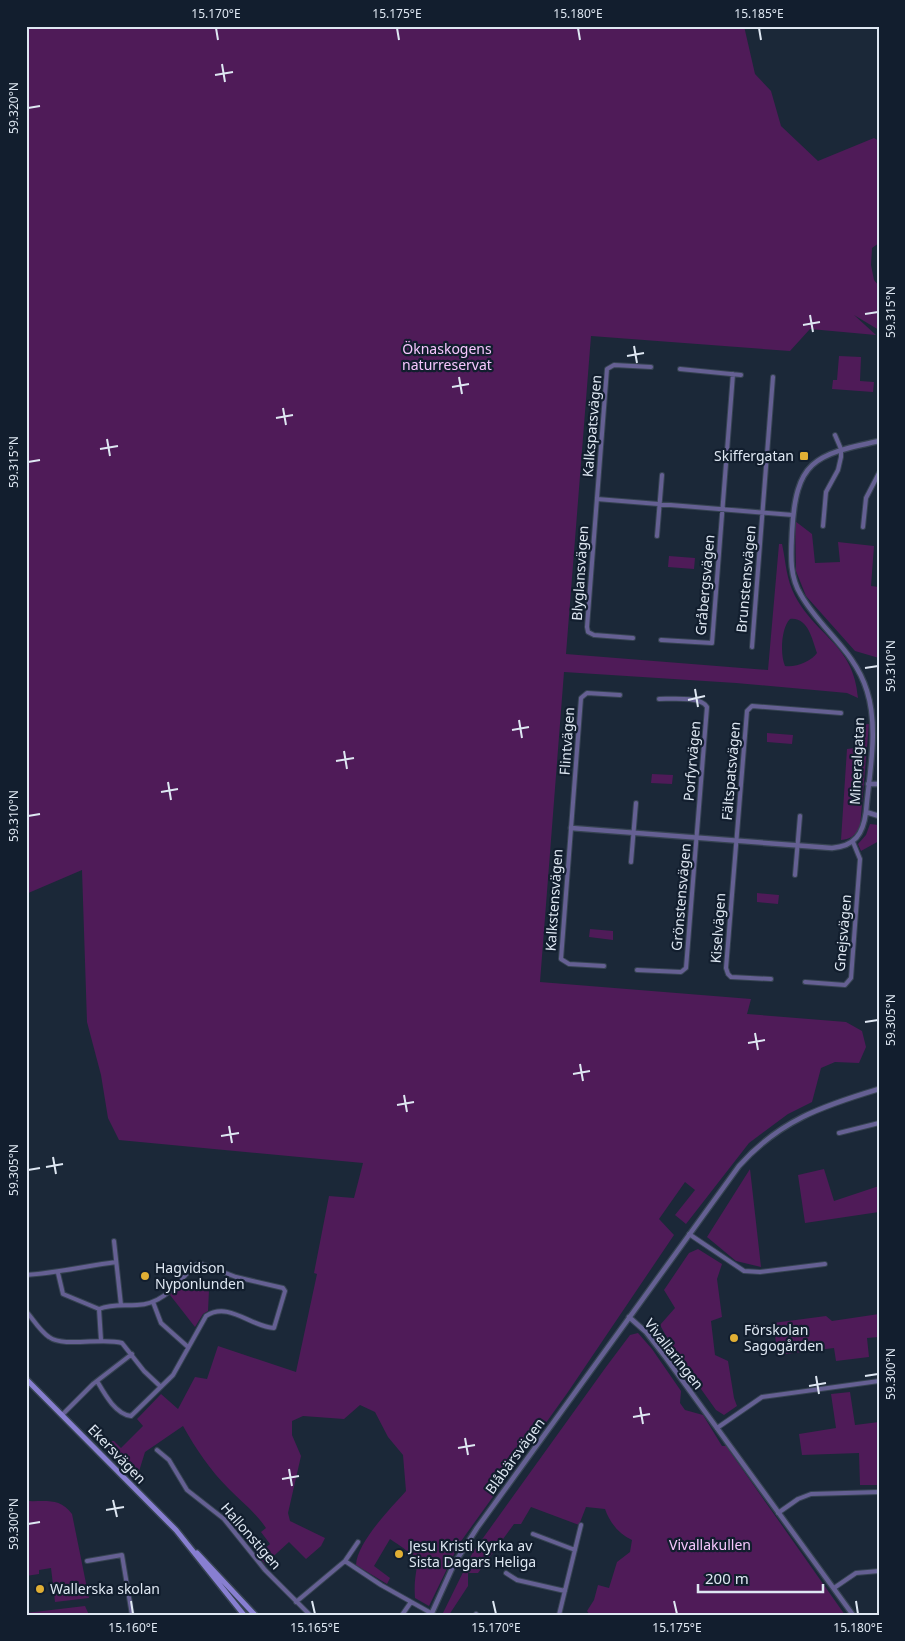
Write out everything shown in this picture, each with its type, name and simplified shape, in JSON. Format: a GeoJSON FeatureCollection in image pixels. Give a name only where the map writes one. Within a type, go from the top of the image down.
{"type":"FeatureCollection","features":[{"type":"Feature","properties":{"kind":"main road","name":"Ekersvägen"},"geometry":{"type":"LineString","coordinates":[[26,1379],[253,1613]]}},
{"type":"Feature","properties":{"kind":"main road","name":"Ekersvägen"},"geometry":{"type":"LineString","coordinates":[[189,1546],[245,1615]]}},
{"type":"Feature","properties":{"kind":"main road"},"geometry":{"type":"LineString","coordinates":[[245,1615],[253,1613]]}},
{"type":"Feature","properties":{"kind":"street","name":"Kalkspatsvägen"},"geometry":{"type":"LineString","coordinates":[[597,499],[607,370],[614,365],[651,367]]}},
{"type":"Feature","properties":{"kind":"street"},"geometry":{"type":"LineString","coordinates":[[680,369],[741,375]]}},
{"type":"Feature","properties":{"kind":"street"},"geometry":{"type":"LineString","coordinates":[[723,509],[733,374]]}},
{"type":"Feature","properties":{"kind":"street","name":"Brunstensvägen"},"geometry":{"type":"LineString","coordinates":[[752,647],[773,377]]}},
{"type":"Feature","properties":{"kind":"street"},"geometry":{"type":"LineString","coordinates":[[823,526],[826,492],[838,470],[841,449],[835,435]]}},
{"type":"Feature","properties":{"kind":"street","name":"Mineralgatan"},"geometry":{"type":"LineString","coordinates":[[853,842],[862,831],[866,812],[872,724],[868,692],[855,662],[806,604],[797,588],[792,567],[793,515],[797,491],[805,472],[824,456],[841,449],[879,440]]}},
{"type":"Feature","properties":{"kind":"street"},"geometry":{"type":"LineString","coordinates":[[863,527],[866,498],[879,473]]}},
{"type":"Feature","properties":{"kind":"street"},"geometry":{"type":"LineString","coordinates":[[657,536],[662,475]]}},
{"type":"Feature","properties":{"kind":"street"},"geometry":{"type":"LineString","coordinates":[[597,499],[793,515]]}},
{"type":"Feature","properties":{"kind":"street","name":"Blyglansvägen"},"geometry":{"type":"LineString","coordinates":[[597,499],[587,630],[594,635],[633,638]]}},
{"type":"Feature","properties":{"kind":"street","name":"Gråbergsvägen"},"geometry":{"type":"LineString","coordinates":[[661,640],[712,643],[723,509]]}},
{"type":"Feature","properties":{"kind":"street","name":"Flintvägen"},"geometry":{"type":"LineString","coordinates":[[571,828],[581,698],[587,693],[620,696]]}},
{"type":"Feature","properties":{"kind":"street","name":"Porfyrvägen"},"geometry":{"type":"LineString","coordinates":[[659,699],[699,701],[707,707],[697,837]]}},
{"type":"Feature","properties":{"kind":"street","name":"Fältspatsvägen"},"geometry":{"type":"LineString","coordinates":[[736,840],[748,708],[752,706],[841,712]]}},
{"type":"Feature","properties":{"kind":"street"},"geometry":{"type":"LineString","coordinates":[[868,784],[879,784]]}},
{"type":"Feature","properties":{"kind":"street"},"geometry":{"type":"LineString","coordinates":[[632,862],[636,803]]}},
{"type":"Feature","properties":{"kind":"street"},"geometry":{"type":"LineString","coordinates":[[866,812],[879,816]]}},
{"type":"Feature","properties":{"kind":"street"},"geometry":{"type":"LineString","coordinates":[[796,874],[800,816]]}},
{"type":"Feature","properties":{"kind":"street"},"geometry":{"type":"LineString","coordinates":[[571,828],[832,848],[853,842]]}},
{"type":"Feature","properties":{"kind":"street","name":"Kalkstensvägen"},"geometry":{"type":"LineString","coordinates":[[571,828],[561,959],[569,964],[604,966]]}},
{"type":"Feature","properties":{"kind":"street","name":"Grönstensvägen"},"geometry":{"type":"LineString","coordinates":[[637,970],[681,972],[686,968],[697,837]]}},
{"type":"Feature","properties":{"kind":"street","name":"Kiselvägen"},"geometry":{"type":"LineString","coordinates":[[736,840],[727,971],[731,977],[770,979]]}},
{"type":"Feature","properties":{"kind":"street","name":"Gnejsvägen"},"geometry":{"type":"LineString","coordinates":[[804,982],[845,985],[851,978],[860,859],[853,842]]}},
{"type":"Feature","properties":{"kind":"street","name":"Vivallaringen"},"geometry":{"type":"LineString","coordinates":[[853,1615],[646,1332],[629,1317],[739,1166],[772,1134],[816,1109],[879,1088]]}},
{"type":"Feature","properties":{"kind":"street"},"geometry":{"type":"LineString","coordinates":[[839,1133],[879,1123]]}},
{"type":"Feature","properties":{"kind":"street"},"geometry":{"type":"LineString","coordinates":[[689,1234],[744,1271],[760,1272],[824,1264]]}},
{"type":"Feature","properties":{"kind":"street"},"geometry":{"type":"LineString","coordinates":[[114,1241],[120,1304]]}},
{"type":"Feature","properties":{"kind":"street"},"geometry":{"type":"LineString","coordinates":[[26,1275],[58,1273],[116,1262]]}},
{"type":"Feature","properties":{"kind":"street"},"geometry":{"type":"LineString","coordinates":[[58,1273],[63,1294],[99,1309],[112,1304],[140,1305],[152,1302],[169,1293],[189,1270],[198,1263],[236,1277],[283,1288],[285,1292],[274,1328],[232,1312],[215,1312],[202,1320],[173,1375],[128,1416],[111,1403],[97,1381]]}},
{"type":"Feature","properties":{"kind":"street"},"geometry":{"type":"LineString","coordinates":[[152,1302],[162,1323],[188,1347]]}},
{"type":"Feature","properties":{"kind":"street"},"geometry":{"type":"LineString","coordinates":[[99,1309],[101,1340]]}},
{"type":"Feature","properties":{"kind":"street"},"geometry":{"type":"LineString","coordinates":[[26,1311],[46,1335],[54,1340],[101,1340],[122,1343],[161,1387]]}},
{"type":"Feature","properties":{"kind":"street","name":"Blåbärsvägen"},"geometry":{"type":"LineString","coordinates":[[431,1614],[454,1564],[466,1544],[629,1317]]}},
{"type":"Feature","properties":{"kind":"street"},"geometry":{"type":"LineString","coordinates":[[62,1415],[97,1381],[132,1354]]}},
{"type":"Feature","properties":{"kind":"street"},"geometry":{"type":"LineString","coordinates":[[717,1428],[762,1397],[879,1382]]}},
{"type":"Feature","properties":{"kind":"street","name":"Hallonstigen"},"geometry":{"type":"LineString","coordinates":[[157,1450],[169,1460],[187,1490],[224,1519],[265,1570],[310,1615]]}},
{"type":"Feature","properties":{"kind":"street"},"geometry":{"type":"LineString","coordinates":[[778,1513],[798,1499],[811,1494],[879,1492]]}},
{"type":"Feature","properties":{"kind":"street"},"geometry":{"type":"LineString","coordinates":[[558,1615],[581,1525]]}},
{"type":"Feature","properties":{"kind":"street"},"geometry":{"type":"LineString","coordinates":[[533,1534],[575,1550]]}},
{"type":"Feature","properties":{"kind":"street"},"geometry":{"type":"LineString","coordinates":[[296,1602],[345,1561],[354,1551],[358,1542]]}},
{"type":"Feature","properties":{"kind":"street"},"geometry":{"type":"LineString","coordinates":[[87,1561],[122,1555],[132,1615]]}},
{"type":"Feature","properties":{"kind":"street"},"geometry":{"type":"LineString","coordinates":[[345,1561],[431,1614]]}},
{"type":"Feature","properties":{"kind":"street"},"geometry":{"type":"LineString","coordinates":[[834,1588],[856,1573],[879,1571]]}},
{"type":"Feature","properties":{"kind":"street"},"geometry":{"type":"LineString","coordinates":[[506,1573],[517,1580],[565,1591]]}},
{"type":"Feature","properties":{"kind":"street"},"geometry":{"type":"LineString","coordinates":[[402,1615],[411,1602]]}},
{"type":"Feature","properties":{"kind":"green space","name":"Öknaskogens naturreservat"},"geometry":{"type":"Polygon","coordinates":[[[26,26],[744,26],[755,74],[771,91],[781,126],[818,161],[874,138],[879,141],[879,243],[872,248],[871,265],[874,280],[879,286],[879,330],[854,315],[876,335],[810,329],[790,351],[591,336],[566,654],[768,670],[779,544],[782,544],[792,590],[804,610],[833,642],[850,665],[858,698],[847,693],[736,683],[564,672],[540,982],[751,999],[747,1014],[846,1022],[862,1031],[866,1047],[859,1063],[835,1062],[821,1068],[812,1102],[788,1114],[749,1143],[686,1224],[675,1215],[695,1190],[685,1182],[659,1219],[674,1235],[568,1392],[459,1544],[429,1606],[415,1598],[417,1564],[415,1559],[390,1539],[374,1566],[390,1578],[387,1584],[356,1565],[362,1546],[368,1536],[406,1491],[403,1455],[388,1437],[375,1412],[360,1405],[344,1419],[303,1416],[292,1421],[292,1435],[301,1456],[288,1513],[290,1521],[325,1538],[321,1546],[306,1559],[289,1542],[265,1564],[257,1555],[270,1544],[261,1532],[266,1528],[216,1474],[198,1451],[183,1426],[145,1452],[136,1481],[100,1444],[105,1441],[114,1441],[121,1448],[143,1426],[137,1419],[161,1394],[178,1409],[195,1377],[207,1379],[218,1346],[296,1372],[317,1274],[314,1273],[329,1196],[354,1198],[363,1163],[119,1140],[108,1118],[101,1075],[87,1022],[82,870],[26,894],[26,26]],[[790,619],[783,635],[782,655],[785,666],[803,663],[817,653],[805,625],[796,619],[790,619]]]}},
{"type":"Feature","properties":{"kind":"green space"},"geometry":{"type":"Polygon","coordinates":[[[839,356],[861,357],[860,381],[874,382],[873,392],[832,389],[833,380],[837,380],[839,356]]]}},
{"type":"Feature","properties":{"kind":"green space"},"geometry":{"type":"Polygon","coordinates":[[[795,521],[812,534],[815,563],[840,562],[838,542],[874,546],[871,586],[879,587],[879,658],[855,651],[806,596],[796,571],[795,521]]]}},
{"type":"Feature","properties":{"kind":"green space"},"geometry":{"type":"Polygon","coordinates":[[[669,556],[695,558],[694,569],[668,567],[669,556]]]}},
{"type":"Feature","properties":{"kind":"green space"},"geometry":{"type":"Polygon","coordinates":[[[869,724],[860,827],[852,836],[841,840],[847,749],[855,748],[857,745],[858,725],[869,724]]]}},
{"type":"Feature","properties":{"kind":"green space"},"geometry":{"type":"Polygon","coordinates":[[[767,733],[793,735],[792,744],[767,742],[767,733]]]}},
{"type":"Feature","properties":{"kind":"green space"},"geometry":{"type":"Polygon","coordinates":[[[652,774],[673,775],[672,784],[651,783],[652,774]]]}},
{"type":"Feature","properties":{"kind":"green space"},"geometry":{"type":"Polygon","coordinates":[[[870,824],[879,825],[879,841],[861,851],[858,844],[866,835],[870,824]]]}},
{"type":"Feature","properties":{"kind":"green space"},"geometry":{"type":"Polygon","coordinates":[[[757,893],[779,895],[778,904],[757,902],[757,893]]]}},
{"type":"Feature","properties":{"kind":"green space"},"geometry":{"type":"Polygon","coordinates":[[[590,929],[613,931],[613,940],[589,937],[590,929]]]}},
{"type":"Feature","properties":{"kind":"green space"},"geometry":{"type":"Polygon","coordinates":[[[750,1169],[761,1267],[736,1261],[707,1237],[750,1169]]]}},
{"type":"Feature","properties":{"kind":"green space"},"geometry":{"type":"Polygon","coordinates":[[[824,1169],[834,1201],[879,1186],[879,1212],[805,1223],[798,1175],[824,1169]]]}},
{"type":"Feature","properties":{"kind":"green space"},"geometry":{"type":"Polygon","coordinates":[[[698,1249],[722,1264],[717,1279],[722,1317],[711,1321],[715,1355],[728,1361],[737,1406],[724,1415],[716,1410],[676,1354],[660,1325],[675,1308],[664,1290],[689,1253],[698,1249]]]}},
{"type":"Feature","properties":{"kind":"green space"},"geometry":{"type":"Polygon","coordinates":[[[184,1279],[209,1290],[208,1311],[203,1314],[195,1327],[170,1295],[184,1279]]]}},
{"type":"Feature","properties":{"kind":"green space"},"geometry":{"type":"Polygon","coordinates":[[[879,1314],[879,1337],[867,1338],[869,1357],[836,1361],[834,1348],[778,1355],[773,1323],[826,1316],[832,1321],[879,1314]]]}},
{"type":"Feature","properties":{"kind":"green space","name":"Vivallakullen"},"geometry":{"type":"Polygon","coordinates":[[[638,1333],[652,1349],[681,1391],[680,1403],[685,1410],[703,1415],[722,1446],[726,1446],[845,1615],[590,1615],[587,1611],[594,1600],[598,1585],[609,1588],[617,1562],[630,1552],[632,1540],[616,1528],[605,1509],[586,1507],[579,1525],[531,1507],[521,1524],[514,1524],[478,1573],[468,1573],[468,1586],[449,1615],[442,1615],[473,1552],[630,1335],[638,1333]]]}},
{"type":"Feature","properties":{"kind":"green space"},"geometry":{"type":"Polygon","coordinates":[[[850,1392],[855,1425],[879,1422],[879,1485],[860,1485],[859,1453],[802,1455],[799,1434],[836,1428],[831,1394],[850,1392]]]}},
{"type":"Feature","properties":{"kind":"green space"},"geometry":{"type":"Polygon","coordinates":[[[26,1501],[57,1503],[72,1514],[89,1598],[55,1602],[51,1568],[39,1570],[39,1574],[26,1576],[26,1501]]]}},
{"type":"Feature","properties":{"kind":"green space"},"geometry":{"type":"Polygon","coordinates":[[[85,1606],[89,1615],[26,1615],[26,1613],[85,1606]]]}},
{"type":"Feature","properties":{"kind":"place","name":"Skiffergatan"},"geometry":{"type":"Point","coordinates":[804,456]}},
{"type":"Feature","properties":{"kind":"place","name":"Hagvidson Nyponlunden"},"geometry":{"type":"Point","coordinates":[145,1276]}},
{"type":"Feature","properties":{"kind":"place","name":"Förskolan Sagogården"},"geometry":{"type":"Point","coordinates":[734,1338]}},
{"type":"Feature","properties":{"kind":"place","name":"Jesu Kristi Kyrka av Sista Dagars Heliga"},"geometry":{"type":"Point","coordinates":[399,1554]}},
{"type":"Feature","properties":{"kind":"place","name":"Wallerska skolan"},"geometry":{"type":"Point","coordinates":[40,1589]}}]}
